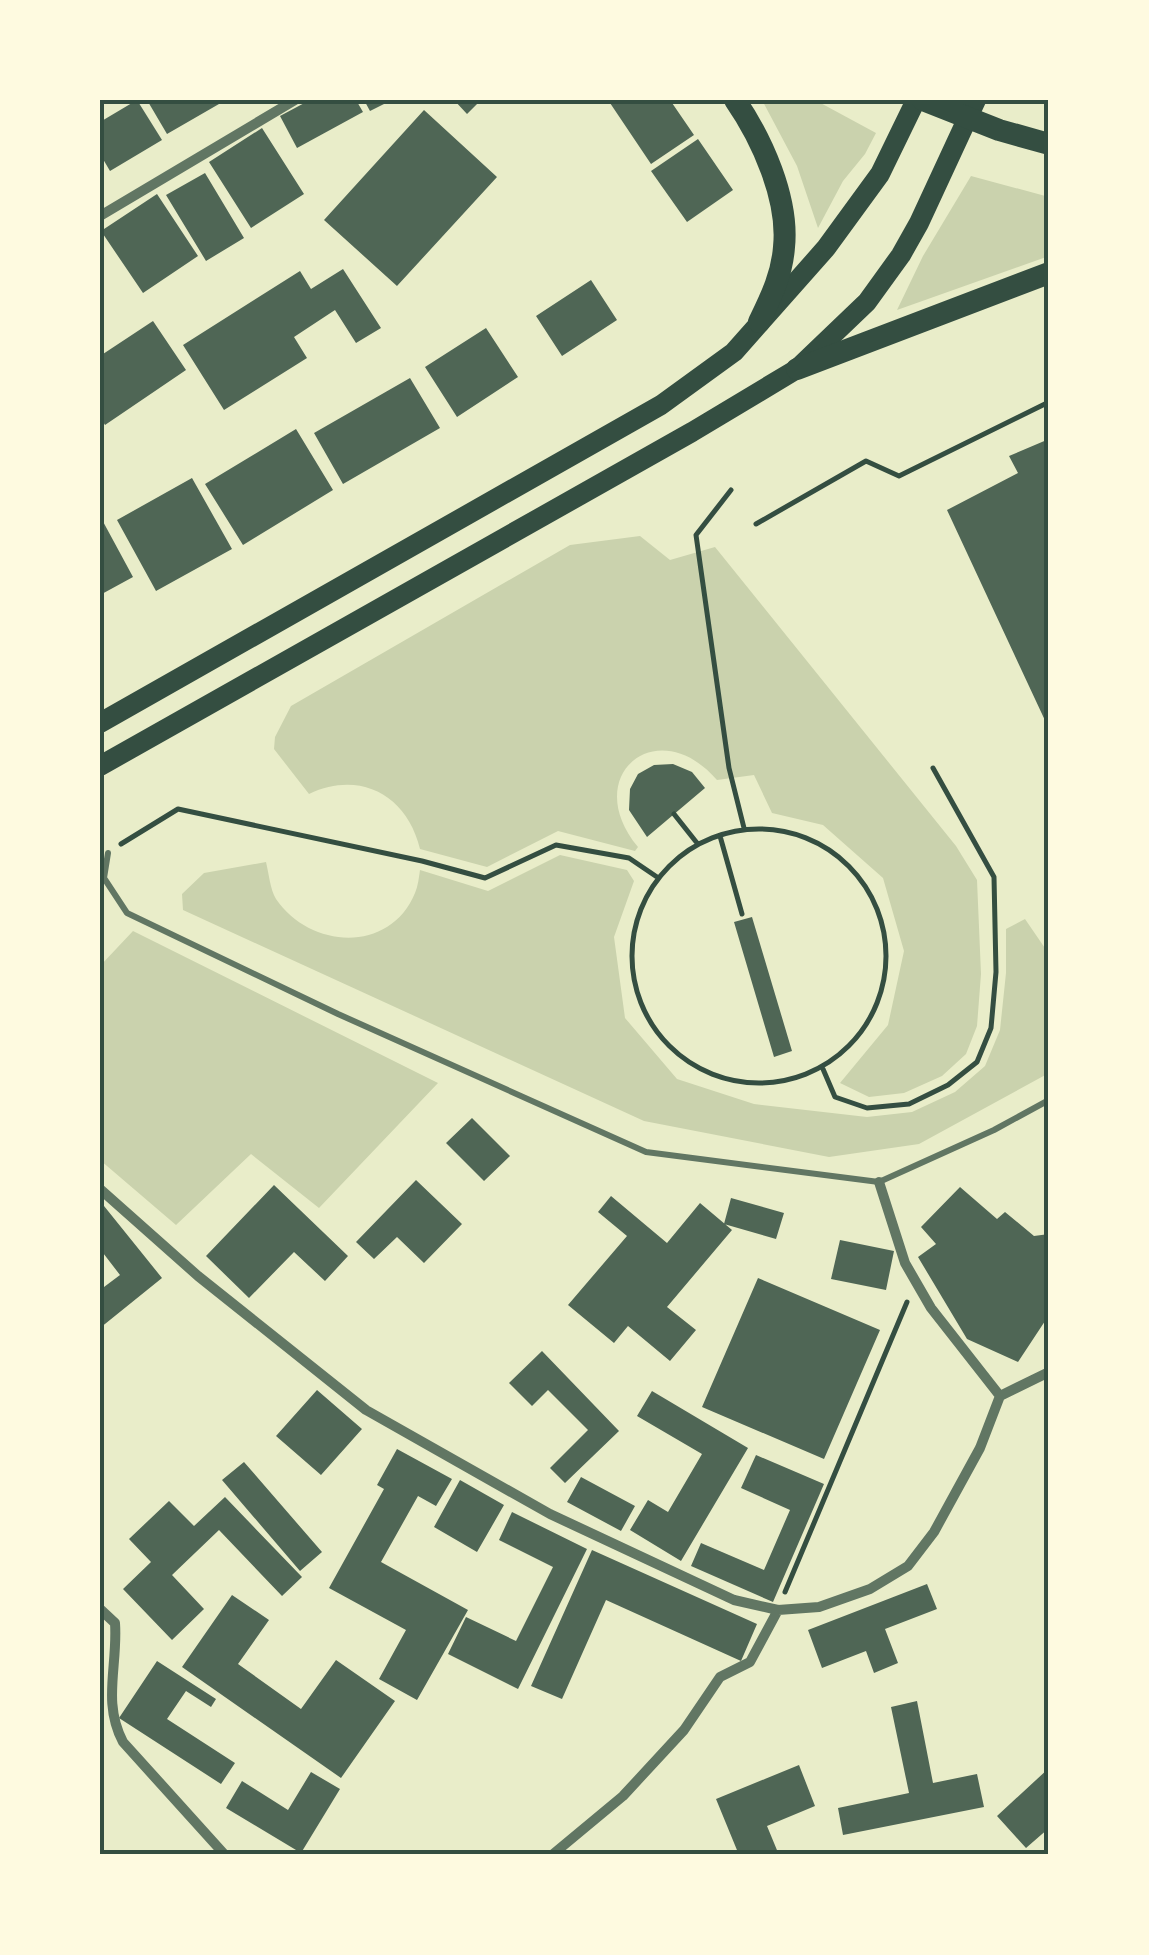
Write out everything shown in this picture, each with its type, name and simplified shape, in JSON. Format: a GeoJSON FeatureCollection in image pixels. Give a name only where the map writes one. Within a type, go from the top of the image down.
{"type":"FeatureCollection","features":[{"type":"Feature","properties":{"kind":"highway"},"geometry":{"type":"LineString","coordinates":[[735,100],[767,162],[781,208],[785,245],[777,285],[759,322]]}},
{"type":"Feature","properties":{"kind":"highway"},"geometry":{"type":"LineString","coordinates":[[920,100],[972,110],[1049,144]]}},
{"type":"Feature","properties":{"kind":"highway"},"geometry":{"type":"LineString","coordinates":[[797,369],[1049,273]]}},
{"type":"Feature","properties":{"kind":"main road"},"geometry":{"type":"LineString","coordinates":[[100,723],[661,404],[734,352],[826,248],[880,174],[920,100]]}},
{"type":"Feature","properties":{"kind":"main road"},"geometry":{"type":"LineString","coordinates":[[100,766],[797,369],[867,302],[901,255],[972,110]]}},
{"type":"Feature","properties":{"kind":"street"},"geometry":{"type":"LineString","coordinates":[[100,216],[295,100]]}},
{"type":"Feature","properties":{"kind":"street"},"geometry":{"type":"LineString","coordinates":[[879,1182],[905,1263],[931,1308],[1000,1396]]}},
{"type":"Feature","properties":{"kind":"street"},"geometry":{"type":"LineString","coordinates":[[100,1190],[198,1276],[366,1410],[550,1514],[734,1600],[778,1610],[819,1606],[870,1589],[908,1566],[934,1532],[980,1448],[1000,1396],[1049,1372]]}},
{"type":"Feature","properties":{"kind":"street"},"geometry":{"type":"LineString","coordinates":[[100,1609],[115,1624],[117,1649],[110,1708],[114,1726],[123,1742],[225,1855]]}},
{"type":"Feature","properties":{"kind":"street"},"geometry":{"type":"LineString","coordinates":[[552,1855],[623,1796],[684,1730],[720,1677],[750,1662],[778,1610]]}},
{"type":"Feature","properties":{"kind":"lane"},"geometry":{"type":"LineString","coordinates":[[108,852],[104,878],[127,913],[338,1014],[646,1152],[879,1182],[994,1130],[1049,1100]]}},
{"type":"Feature","properties":{"kind":"path"},"geometry":{"type":"LineString","coordinates":[[756,524],[866,461],[900,476],[1049,402]]}},
{"type":"Feature","properties":{"kind":"path"},"geometry":{"type":"LineString","coordinates":[[731,490],[696,535],[729,768],[744,828]]}},
{"type":"Feature","properties":{"kind":"path"},"geometry":{"type":"LineString","coordinates":[[823,1069],[835,1097],[867,1108],[909,1104],[948,1085],[976,1062],[991,1028],[996,972],[994,877],[933,768]]}},
{"type":"Feature","properties":{"kind":"path"},"geometry":{"type":"LineString","coordinates":[[108,852],[178,809],[485,878],[556,845],[629,858],[657,876]]}},
{"type":"Feature","properties":{"kind":"path"},"geometry":{"type":"LineString","coordinates":[[674,814],[696,843]]}},
{"type":"Feature","properties":{"kind":"path"},"geometry":{"type":"LineString","coordinates":[[744,828],[814,839],[827,850],[867,884],[889,951],[872,1019],[823,1069],[754,1086],[687,1064],[641,1011],[630,942],[657,876],[696,843],[744,828]]}},
{"type":"Feature","properties":{"kind":"path"},"geometry":{"type":"LineString","coordinates":[[720,836],[742,914]]}},
{"type":"Feature","properties":{"kind":"path"},"geometry":{"type":"LineString","coordinates":[[778,1610],[916,1281]]}},
{"type":"Feature","properties":{"kind":"green space"},"geometry":{"type":"Polygon","coordinates":[[[762,100],[815,100],[876,133],[843,181],[818,228],[797,166],[762,100]]]}},
{"type":"Feature","properties":{"kind":"green space"},"geometry":{"type":"Polygon","coordinates":[[[971,176],[1049,197],[1049,256],[897,310],[923,256],[971,176]]]}},
{"type":"Feature","properties":{"kind":"green space"},"geometry":{"type":"Polygon","coordinates":[[[640,536],[670,560],[715,547],[956,846],[977,880],[981,974],[977,1026],[966,1054],[942,1076],[904,1093],[869,1097],[840,1083],[888,1025],[904,951],[883,878],[823,825],[772,813],[754,775],[717,780],[694,760],[671,751],[650,752],[633,761],[621,776],[617,797],[622,821],[638,847],[635,851],[558,831],[487,867],[420,849],[404,814],[379,792],[346,785],[309,794],[274,749],[275,737],[291,706],[570,545],[640,536]]]}},
{"type":"Feature","properties":{"kind":"green space"},"geometry":{"type":"Polygon","coordinates":[[[560,855],[627,870],[634,881],[614,937],[625,1018],[677,1079],[754,1104],[867,1117],[912,1112],[955,1092],[985,1066],[1000,1030],[1006,929],[1025,919],[1049,954],[1049,1073],[919,1144],[829,1157],[644,1121],[183,910],[182,894],[204,873],[266,862],[274,895],[291,916],[309,928],[349,938],[388,927],[403,913],[415,893],[420,870],[488,891],[560,855]]]}},
{"type":"Feature","properties":{"kind":"green space"},"geometry":{"type":"Polygon","coordinates":[[[133,931],[438,1083],[319,1208],[251,1154],[176,1225],[100,1160],[100,966],[133,931]]]}},
{"type":"Feature","properties":{"kind":"building"},"geometry":{"type":"Polygon","coordinates":[[[137,100],[162,140],[110,171],[100,154],[100,122],[137,100]]]}},
{"type":"Feature","properties":{"kind":"building"},"geometry":{"type":"Polygon","coordinates":[[[147,100],[217,100],[219,104],[167,134],[147,100]]]}},
{"type":"Feature","properties":{"kind":"building"},"geometry":{"type":"Polygon","coordinates":[[[310,100],[356,100],[363,112],[297,148],[280,116],[310,100]]]}},
{"type":"Feature","properties":{"kind":"building"},"geometry":{"type":"Polygon","coordinates":[[[364,100],[392,100],[370,111],[364,100]]]}},
{"type":"Feature","properties":{"kind":"building"},"geometry":{"type":"Polygon","coordinates":[[[454,100],[481,100],[467,114],[454,100]]]}},
{"type":"Feature","properties":{"kind":"building"},"geometry":{"type":"Polygon","coordinates":[[[608,100],[670,100],[694,135],[651,164],[608,100]]]}},
{"type":"Feature","properties":{"kind":"building"},"geometry":{"type":"Polygon","coordinates":[[[424,110],[497,177],[397,286],[324,220],[424,110]]]}},
{"type":"Feature","properties":{"kind":"building"},"geometry":{"type":"Polygon","coordinates":[[[262,128],[304,194],[251,228],[209,162],[262,128]]]}},
{"type":"Feature","properties":{"kind":"building"},"geometry":{"type":"Polygon","coordinates":[[[698,139],[733,190],[687,222],[651,171],[698,139]]]}},
{"type":"Feature","properties":{"kind":"building"},"geometry":{"type":"Polygon","coordinates":[[[205,173],[244,238],[206,261],[166,195],[205,173]]]}},
{"type":"Feature","properties":{"kind":"building"},"geometry":{"type":"Polygon","coordinates":[[[157,194],[198,256],[143,293],[101,231],[157,194]]]}},
{"type":"Feature","properties":{"kind":"building"},"geometry":{"type":"Polygon","coordinates":[[[343,269],[381,328],[356,343],[335,310],[294,337],[307,358],[224,410],[183,345],[300,271],[311,289],[343,269]]]}},
{"type":"Feature","properties":{"kind":"building"},"geometry":{"type":"Polygon","coordinates":[[[591,280],[617,320],[562,356],[536,316],[591,280]]]}},
{"type":"Feature","properties":{"kind":"building"},"geometry":{"type":"Polygon","coordinates":[[[153,321],[186,370],[105,425],[100,417],[100,356],[153,321]]]}},
{"type":"Feature","properties":{"kind":"building"},"geometry":{"type":"Polygon","coordinates":[[[486,328],[518,377],[457,417],[425,367],[486,328]]]}},
{"type":"Feature","properties":{"kind":"building"},"geometry":{"type":"Polygon","coordinates":[[[410,378],[440,428],[343,484],[314,433],[410,378]]]}},
{"type":"Feature","properties":{"kind":"building"},"geometry":{"type":"Polygon","coordinates":[[[296,429],[333,490],[243,545],[205,484],[296,429]]]}},
{"type":"Feature","properties":{"kind":"building"},"geometry":{"type":"Polygon","coordinates":[[[1049,439],[1049,729],[947,510],[1018,473],[1009,456],[1049,439]]]}},
{"type":"Feature","properties":{"kind":"building"},"geometry":{"type":"Polygon","coordinates":[[[192,478],[232,549],[156,591],[117,520],[192,478]]]}},
{"type":"Feature","properties":{"kind":"building"},"geometry":{"type":"Polygon","coordinates":[[[100,516],[133,577],[100,595],[100,516]]]}},
{"type":"Feature","properties":{"kind":"building"},"geometry":{"type":"Polygon","coordinates":[[[673,764],[692,772],[705,788],[647,837],[629,810],[630,789],[638,774],[654,765],[673,764]]]}},
{"type":"Feature","properties":{"kind":"building"},"geometry":{"type":"Polygon","coordinates":[[[752,917],[792,1051],[774,1057],[734,922],[752,917]]]}},
{"type":"Feature","properties":{"kind":"building"},"geometry":{"type":"Polygon","coordinates":[[[472,1118],[510,1156],[484,1181],[446,1143],[472,1118]]]}},
{"type":"Feature","properties":{"kind":"building"},"geometry":{"type":"Polygon","coordinates":[[[416,1180],[462,1224],[424,1263],[397,1237],[374,1259],[356,1242],[416,1180]]]}},
{"type":"Feature","properties":{"kind":"building"},"geometry":{"type":"Polygon","coordinates":[[[274,1185],[348,1256],[325,1281],[294,1252],[249,1298],[206,1256],[274,1185]]]}},
{"type":"Feature","properties":{"kind":"building"},"geometry":{"type":"Polygon","coordinates":[[[960,1187],[997,1219],[1005,1212],[1034,1236],[1049,1234],[1049,1315],[1018,1362],[967,1339],[918,1257],[936,1244],[921,1227],[960,1187]]]}},
{"type":"Feature","properties":{"kind":"building"},"geometry":{"type":"Polygon","coordinates":[[[611,1196],[667,1243],[700,1203],[732,1230],[667,1307],[696,1330],[670,1361],[628,1326],[614,1343],[568,1305],[627,1236],[598,1212],[611,1196]]]}},
{"type":"Feature","properties":{"kind":"building"},"geometry":{"type":"Polygon","coordinates":[[[731,1198],[784,1213],[776,1239],[724,1224],[731,1198]]]}},
{"type":"Feature","properties":{"kind":"building"},"geometry":{"type":"Polygon","coordinates":[[[100,1201],[162,1278],[100,1328],[100,1290],[120,1275],[100,1249],[100,1201]]]}},
{"type":"Feature","properties":{"kind":"building"},"geometry":{"type":"Polygon","coordinates":[[[840,1240],[894,1251],[886,1290],[831,1279],[840,1240]]]}},
{"type":"Feature","properties":{"kind":"building"},"geometry":{"type":"Polygon","coordinates":[[[758,1278],[880,1330],[824,1459],[702,1407],[758,1278]]]}},
{"type":"Feature","properties":{"kind":"building"},"geometry":{"type":"Polygon","coordinates":[[[542,1351],[619,1431],[565,1483],[550,1468],[588,1430],[548,1390],[532,1406],[509,1383],[542,1351]]]}},
{"type":"Feature","properties":{"kind":"building"},"geometry":{"type":"Polygon","coordinates":[[[317,1390],[362,1429],[321,1475],[276,1436],[317,1390]]]}},
{"type":"Feature","properties":{"kind":"building"},"geometry":{"type":"Polygon","coordinates":[[[652,1391],[748,1448],[681,1561],[630,1530],[648,1500],[668,1512],[702,1454],[637,1416],[652,1391]]]}},
{"type":"Feature","properties":{"kind":"building"},"geometry":{"type":"Polygon","coordinates":[[[397,1449],[452,1479],[436,1506],[418,1496],[381,1562],[468,1610],[417,1700],[379,1679],[406,1630],[329,1588],[384,1489],[377,1485],[397,1449]]]}},
{"type":"Feature","properties":{"kind":"building"},"geometry":{"type":"Polygon","coordinates":[[[756,1455],[824,1484],[773,1602],[691,1566],[701,1543],[764,1570],[790,1510],[741,1488],[756,1455]]]}},
{"type":"Feature","properties":{"kind":"building"},"geometry":{"type":"Polygon","coordinates":[[[244,1462],[322,1552],[300,1571],[222,1480],[244,1462]]]}},
{"type":"Feature","properties":{"kind":"building"},"geometry":{"type":"Polygon","coordinates":[[[581,1477],[635,1506],[621,1531],[567,1502],[581,1477]]]}},
{"type":"Feature","properties":{"kind":"building"},"geometry":{"type":"Polygon","coordinates":[[[460,1480],[504,1505],[477,1552],[434,1527],[460,1480]]]}},
{"type":"Feature","properties":{"kind":"building"},"geometry":{"type":"Polygon","coordinates":[[[225,1497],[302,1577],[282,1596],[219,1530],[172,1575],[204,1609],[172,1640],[123,1589],[151,1562],[129,1539],[169,1501],[194,1526],[225,1497]]]}},
{"type":"Feature","properties":{"kind":"building"},"geometry":{"type":"Polygon","coordinates":[[[512,1512],[587,1549],[518,1689],[448,1654],[466,1617],[516,1641],[553,1567],[499,1540],[512,1512]]]}},
{"type":"Feature","properties":{"kind":"building"},"geometry":{"type":"Polygon","coordinates":[[[592,1550],[757,1624],[741,1661],[606,1600],[562,1699],[531,1686],[592,1550]]]}},
{"type":"Feature","properties":{"kind":"building"},"geometry":{"type":"Polygon","coordinates":[[[927,1584],[937,1609],[885,1629],[898,1663],[874,1673],[866,1651],[822,1668],[808,1630],[927,1584]]]}},
{"type":"Feature","properties":{"kind":"building"},"geometry":{"type":"Polygon","coordinates":[[[232,1595],[269,1620],[238,1664],[301,1709],[336,1660],[395,1701],[341,1778],[182,1667],[232,1595]]]}},
{"type":"Feature","properties":{"kind":"building"},"geometry":{"type":"Polygon","coordinates":[[[157,1661],[216,1699],[211,1707],[186,1691],[167,1719],[235,1763],[221,1784],[119,1718],[157,1661]]]}},
{"type":"Feature","properties":{"kind":"building"},"geometry":{"type":"Polygon","coordinates":[[[917,1701],[933,1783],[977,1774],[984,1807],[843,1835],[838,1808],[909,1793],[891,1707],[917,1701]]]}},
{"type":"Feature","properties":{"kind":"building"},"geometry":{"type":"Polygon","coordinates":[[[799,1765],[815,1806],[767,1826],[779,1855],[739,1855],[716,1799],[799,1765]]]}},
{"type":"Feature","properties":{"kind":"building"},"geometry":{"type":"Polygon","coordinates":[[[1049,1768],[1049,1828],[1026,1848],[997,1816],[1049,1768]]]}},
{"type":"Feature","properties":{"kind":"building"},"geometry":{"type":"Polygon","coordinates":[[[311,1772],[340,1789],[301,1853],[226,1808],[242,1781],[288,1810],[311,1772]]]}}]}
